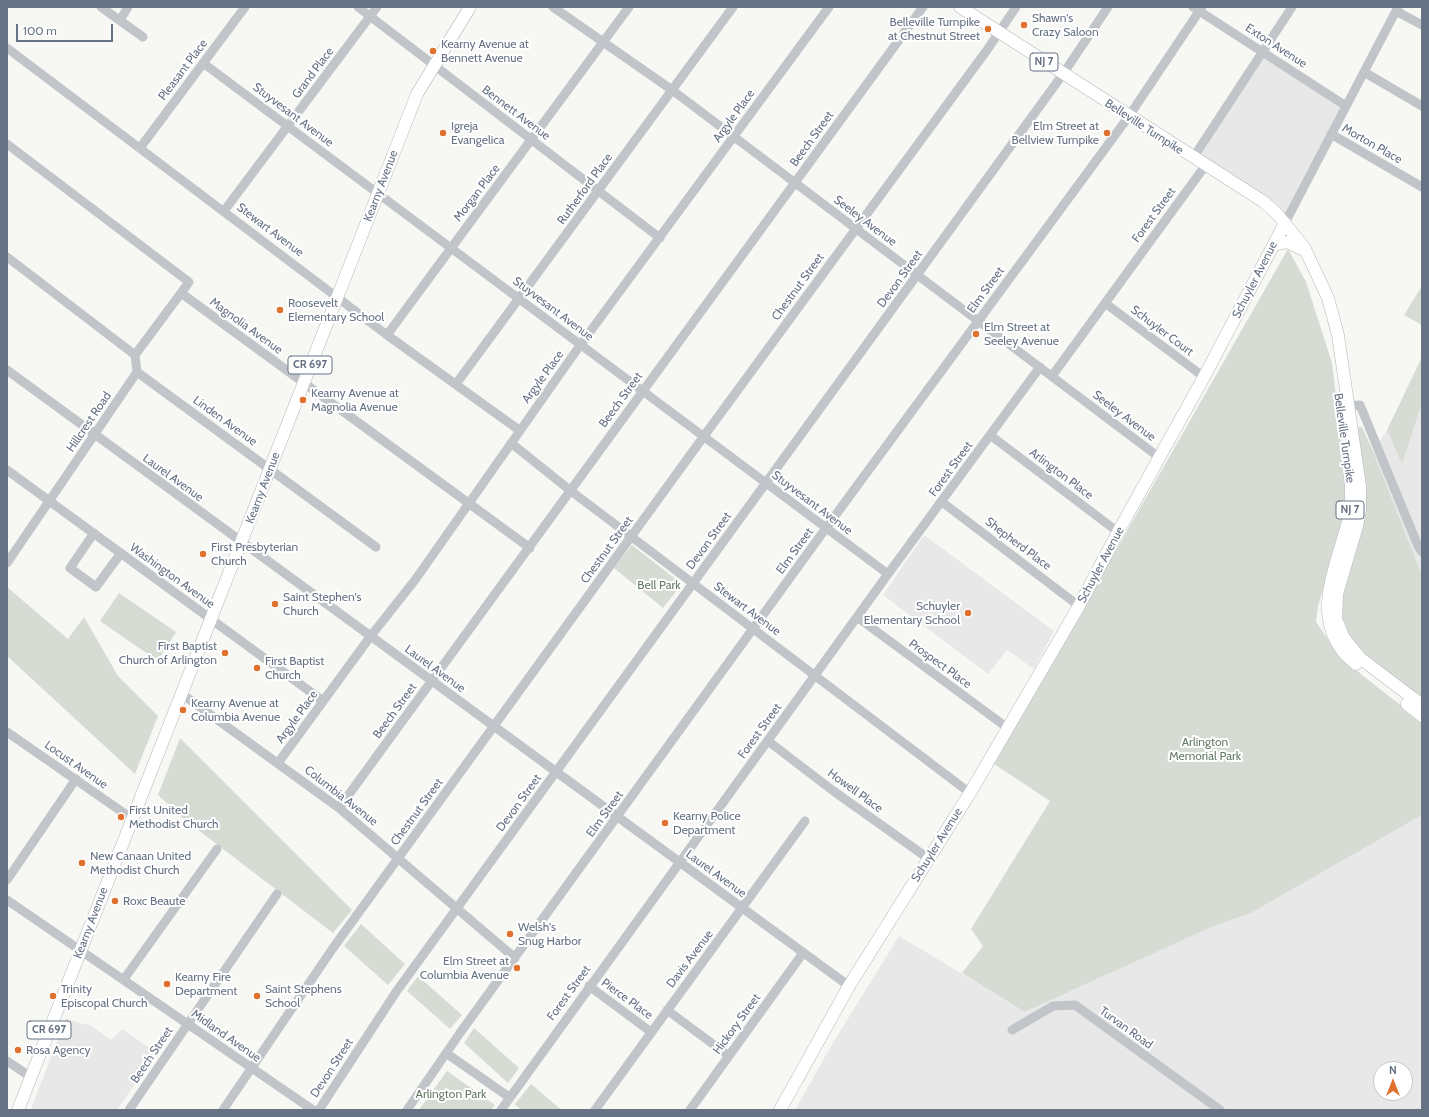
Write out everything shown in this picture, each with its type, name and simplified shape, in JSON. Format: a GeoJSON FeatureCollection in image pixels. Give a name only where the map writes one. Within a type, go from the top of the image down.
{"type":"FeatureCollection","features":[{"type":"Feature","properties":{"kind":"main road","name":"Kearny Avenue"},"geometry":{"type":"LineString","coordinates":[[18,1110],[131,818],[182,694],[415,100],[470,7]]}},
{"type":"Feature","properties":{"kind":"main road","name":"Belleville Turnpike"},"geometry":{"type":"LineString","coordinates":[[960,7],[1205,166],[1264,202],[1285,223],[1305,250],[1326,292],[1334,316],[1360,486],[1360,510],[1357,526],[1337,594],[1336,619],[1344,638],[1360,658],[1422,705]]}},
{"type":"Feature","properties":{"kind":"main road","name":"Schuyler Avenue"},"geometry":{"type":"LineString","coordinates":[[780,1110],[849,986],[970,793],[1079,606],[1118,532],[1204,377],[1285,223]]}},
{"type":"Feature","properties":{"kind":"main road"},"geometry":{"type":"LineString","coordinates":[[1274,245],[1287,242],[1305,250]]}},
{"type":"Feature","properties":{"kind":"main road","name":"Belleville Turnpike"},"geometry":{"type":"LineString","coordinates":[[1312,263],[1329,328],[1352,496],[1349,514],[1329,591],[1328,611],[1330,624],[1341,650],[1361,670],[1422,716]]}},
{"type":"Feature","properties":{"kind":"street"},"geometry":{"type":"LineString","coordinates":[[101,7],[143,37]]}},
{"type":"Feature","properties":{"kind":"street"},"geometry":{"type":"LineString","coordinates":[[120,20],[128,7]]}},
{"type":"Feature","properties":{"kind":"street","name":"Pleasant Place"},"geometry":{"type":"LineString","coordinates":[[140,148],[245,7]]}},
{"type":"Feature","properties":{"kind":"street","name":"Bennett Avenue"},"geometry":{"type":"LineString","coordinates":[[358,7],[434,67],[660,238]]}},
{"type":"Feature","properties":{"kind":"street","name":"Grand Place"},"geometry":{"type":"LineString","coordinates":[[224,211],[377,7]]}},
{"type":"Feature","properties":{"kind":"street","name":"Seeley Avenue"},"geometry":{"type":"LineString","coordinates":[[553,7],[672,90],[1160,458]]}},
{"type":"Feature","properties":{"kind":"street","name":"Morgan Place"},"geometry":{"type":"LineString","coordinates":[[387,335],[628,7]]}},
{"type":"Feature","properties":{"kind":"street","name":"Rutherford Place"},"geometry":{"type":"LineString","coordinates":[[456,384],[599,191],[732,7]]}},
{"type":"Feature","properties":{"kind":"street","name":"Argyle Place"},"geometry":{"type":"LineString","coordinates":[[278,763],[370,637],[415,580],[519,430],[581,344],[829,7]]}},
{"type":"Feature","properties":{"kind":"street","name":"Beech Street"},"geometry":{"type":"LineString","coordinates":[[339,808],[924,7]]}},
{"type":"Feature","properties":{"kind":"street","name":"Chestnut Street"},"geometry":{"type":"LineString","coordinates":[[223,1110],[363,906],[999,33],[1016,7]]}},
{"type":"Feature","properties":{"kind":"street","name":"Devon Street"},"geometry":{"type":"LineString","coordinates":[[319,1110],[396,992],[765,482],[1063,74],[1108,7]]}},
{"type":"Feature","properties":{"kind":"street"},"geometry":{"type":"LineString","coordinates":[[1193,158],[1292,7]]}},
{"type":"Feature","properties":{"kind":"street","name":"Exton Avenue"},"geometry":{"type":"LineString","coordinates":[[1198,8],[1346,106]]}},
{"type":"Feature","properties":{"kind":"street","name":"Elm Street"},"geometry":{"type":"LineString","coordinates":[[407,1110],[446,1053],[826,528],[1129,116],[1198,8]]}},
{"type":"Feature","properties":{"kind":"street"},"geometry":{"type":"LineString","coordinates":[[1397,9],[1422,25]]}},
{"type":"Feature","properties":{"kind":"street","name":"Schuyler Avenue"},"geometry":{"type":"LineString","coordinates":[[1285,223],[1397,9]]}},
{"type":"Feature","properties":{"kind":"street","name":"Stewart Avenue"},"geometry":{"type":"LineString","coordinates":[[7,48],[338,296],[387,335],[519,430]]}},
{"type":"Feature","properties":{"kind":"street","name":"Stuyvesant Avenue"},"geometry":{"type":"LineString","coordinates":[[203,63],[888,574]]}},
{"type":"Feature","properties":{"kind":"street"},"geometry":{"type":"LineString","coordinates":[[1364,72],[1422,106]]}},
{"type":"Feature","properties":{"kind":"street","name":"Morton Place"},"geometry":{"type":"LineString","coordinates":[[1331,134],[1422,187]]}},
{"type":"Feature","properties":{"kind":"street"},"geometry":{"type":"LineString","coordinates":[[7,144],[189,282],[135,355],[137,372]]}},
{"type":"Feature","properties":{"kind":"street","name":"Forest Street"},"geometry":{"type":"LineString","coordinates":[[1052,376],[1205,166]]}},
{"type":"Feature","properties":{"kind":"street"},"geometry":{"type":"LineString","coordinates":[[7,257],[135,355]]}},
{"type":"Feature","properties":{"kind":"street","name":"Magnolia Avenue"},"geometry":{"type":"LineString","coordinates":[[181,293],[467,504],[530,548]]}},
{"type":"Feature","properties":{"kind":"street","name":"Schuyler Court"},"geometry":{"type":"LineString","coordinates":[[1105,303],[1204,377]]}},
{"type":"Feature","properties":{"kind":"street","name":"Forest Street"},"geometry":{"type":"LineString","coordinates":[[501,1110],[589,986],[1040,367]]}},
{"type":"Feature","properties":{"kind":"street","name":"Laurel Avenue"},"geometry":{"type":"LineString","coordinates":[[7,370],[494,728],[849,986]]}},
{"type":"Feature","properties":{"kind":"street","name":"Hillcrest Road"},"geometry":{"type":"LineString","coordinates":[[7,563],[137,372]]}},
{"type":"Feature","properties":{"kind":"street","name":"Linden Avenue"},"geometry":{"type":"LineString","coordinates":[[137,372],[376,547]]}},
{"type":"Feature","properties":{"kind":"street","name":"Belleville Turnpike"},"geometry":{"type":"LineString","coordinates":[[1348,406],[1360,405],[1418,546],[1422,552]]}},
{"type":"Feature","properties":{"kind":"street","name":"Arlington Place"},"geometry":{"type":"LineString","coordinates":[[990,435],[1118,532]]}},
{"type":"Feature","properties":{"kind":"street","name":"Stewart Avenue"},"geometry":{"type":"LineString","coordinates":[[511,443],[571,491],[970,793]]}},
{"type":"Feature","properties":{"kind":"street","name":"Washington Avenue"},"geometry":{"type":"LineString","coordinates":[[7,470],[323,701]]}},
{"type":"Feature","properties":{"kind":"street","name":"Shepherd Place"},"geometry":{"type":"LineString","coordinates":[[942,502],[1079,606]]}},
{"type":"Feature","properties":{"kind":"street"},"geometry":{"type":"LineString","coordinates":[[94,533],[70,568],[75,572],[96,587],[121,553]]}},
{"type":"Feature","properties":{"kind":"street","name":"Prospect Place"},"geometry":{"type":"LineString","coordinates":[[857,617],[1008,729]]}},
{"type":"Feature","properties":{"kind":"street","name":"Columbia Avenue"},"geometry":{"type":"LineString","coordinates":[[182,694],[339,808],[515,958]]}},
{"type":"Feature","properties":{"kind":"street","name":"Locust Avenue"},"geometry":{"type":"LineString","coordinates":[[7,732],[131,818]]}},
{"type":"Feature","properties":{"kind":"street","name":"Howell Place"},"geometry":{"type":"LineString","coordinates":[[768,741],[832,790],[929,859]]}},
{"type":"Feature","properties":{"kind":"street"},"geometry":{"type":"LineString","coordinates":[[7,880],[76,779]]}},
{"type":"Feature","properties":{"kind":"street","name":"Davis Avenue"},"geometry":{"type":"LineString","coordinates":[[595,1110],[804,821]]}},
{"type":"Feature","properties":{"kind":"street"},"geometry":{"type":"LineString","coordinates":[[124,979],[216,849]]}},
{"type":"Feature","properties":{"kind":"street","name":"Beech Street"},"geometry":{"type":"LineString","coordinates":[[128,1110],[277,894]]}},
{"type":"Feature","properties":{"kind":"street","name":"Midland Avenue"},"geometry":{"type":"LineString","coordinates":[[7,900],[313,1110]]}},
{"type":"Feature","properties":{"kind":"street","name":"Hickory Street"},"geometry":{"type":"LineString","coordinates":[[690,1110],[803,953]]}},
{"type":"Feature","properties":{"kind":"street","name":"Pierce Place"},"geometry":{"type":"LineString","coordinates":[[589,986],[651,1032]]}},
{"type":"Feature","properties":{"kind":"street","name":"Turvan Road"},"geometry":{"type":"LineString","coordinates":[[1012,1030],[1053,1006],[1075,1005],[1220,1110]]}},
{"type":"Feature","properties":{"kind":"street","name":"Pierce Place"},"geometry":{"type":"LineString","coordinates":[[667,1010],[728,1056]]}},
{"type":"Feature","properties":{"kind":"street"},"geometry":{"type":"LineString","coordinates":[[446,1053],[509,1097]]}},
{"type":"Feature","properties":{"kind":"street"},"geometry":{"type":"LineString","coordinates":[[7,1061],[31,1078]]}},
{"type":"Feature","properties":{"kind":"shaded area"},"geometry":{"type":"Polygon","coordinates":[[[1263,52],[1346,106],[1285,223],[1193,158],[1263,52]]]}},
{"type":"Feature","properties":{"kind":"shaded area"},"geometry":{"type":"Polygon","coordinates":[[[1422,403],[1422,575],[1373,451],[1387,430],[1402,463],[1422,403]]]}},
{"type":"Feature","properties":{"kind":"shaded area","name":"Schuyler Elementary School"},"geometry":{"type":"Polygon","coordinates":[[[924,535],[1054,631],[1034,669],[1007,650],[988,674],[883,595],[924,535]]]}},
{"type":"Feature","properties":{"kind":"shaded area"},"geometry":{"type":"Polygon","coordinates":[[[1422,815],[1422,1110],[795,1110],[831,1046],[899,936],[1026,1012],[1214,926],[1251,913],[1422,815]]]}},
{"type":"Feature","properties":{"kind":"shaded area"},"geometry":{"type":"Polygon","coordinates":[[[66,1018],[82,1024],[90,1025],[111,1040],[122,1029],[157,1053],[117,1110],[31,1109],[66,1018]]]}},
{"type":"Feature","properties":{"kind":"green space","name":"Arlington Memorial Park"},"geometry":{"type":"Polygon","coordinates":[[[1288,249],[1306,282],[1332,363],[1348,494],[1346,512],[1318,606],[1316,622],[1336,651],[1362,675],[1422,722],[1422,815],[1251,913],[1214,926],[1025,1012],[962,973],[983,946],[971,929],[1050,801],[994,764],[1288,249]]]}},
{"type":"Feature","properties":{"kind":"green space"},"geometry":{"type":"Polygon","coordinates":[[[1422,286],[1422,325],[1404,315],[1422,286]]]}},
{"type":"Feature","properties":{"kind":"green space"},"geometry":{"type":"Polygon","coordinates":[[[1422,357],[1422,403],[1402,464],[1387,430],[1422,357]]]}},
{"type":"Feature","properties":{"kind":"green space"},"geometry":{"type":"Polygon","coordinates":[[[1362,427],[1422,575],[1422,701],[1355,647],[1341,621],[1339,604],[1355,428],[1362,427]]]}},
{"type":"Feature","properties":{"kind":"green space","name":"Bell Park"},"geometry":{"type":"Polygon","coordinates":[[[632,545],[682,584],[663,608],[614,568],[632,545]]]}},
{"type":"Feature","properties":{"kind":"green space"},"geometry":{"type":"Polygon","coordinates":[[[7,587],[68,639],[84,617],[118,676],[158,716],[135,774],[7,656],[7,587]]]}},
{"type":"Feature","properties":{"kind":"green space"},"geometry":{"type":"Polygon","coordinates":[[[119,593],[176,632],[158,661],[100,621],[119,593]]]}},
{"type":"Feature","properties":{"kind":"green space"},"geometry":{"type":"Polygon","coordinates":[[[180,738],[352,910],[333,933],[185,820],[158,795],[180,738]]]}},
{"type":"Feature","properties":{"kind":"green space"},"geometry":{"type":"Polygon","coordinates":[[[361,924],[405,964],[388,985],[344,946],[361,924]]]}},
{"type":"Feature","properties":{"kind":"green space"},"geometry":{"type":"Polygon","coordinates":[[[418,976],[462,1015],[450,1029],[407,991],[418,976]]]}},
{"type":"Feature","properties":{"kind":"green space"},"geometry":{"type":"Polygon","coordinates":[[[474,1028],[519,1068],[508,1083],[464,1043],[474,1028]]]}},
{"type":"Feature","properties":{"kind":"green space","name":"Arlington Park"},"geometry":{"type":"Polygon","coordinates":[[[447,1071],[495,1105],[491,1110],[419,1110],[447,1071]]]}},
{"type":"Feature","properties":{"kind":"green space"},"geometry":{"type":"Polygon","coordinates":[[[531,1084],[562,1110],[521,1110],[515,1104],[531,1084]]]}},
{"type":"Feature","properties":{"kind":"place","name":"Shawn's Crazy Saloon"},"geometry":{"type":"Point","coordinates":[1024,25]}},
{"type":"Feature","properties":{"kind":"place","name":"Belleville Turnpike at Chestnut Street"},"geometry":{"type":"Point","coordinates":[988,29]}},
{"type":"Feature","properties":{"kind":"place","name":"Kearny Avenue at Bennett Avenue"},"geometry":{"type":"Point","coordinates":[433,51]}},
{"type":"Feature","properties":{"kind":"place","name":"Igreja Evangelica"},"geometry":{"type":"Point","coordinates":[443,133]}},
{"type":"Feature","properties":{"kind":"place","name":"Elm Street at Bellview Turnpike"},"geometry":{"type":"Point","coordinates":[1107,133]}},
{"type":"Feature","properties":{"kind":"place","name":"Roosevelt Elementary School"},"geometry":{"type":"Point","coordinates":[280,310]}},
{"type":"Feature","properties":{"kind":"place","name":"Elm Street at Seeley Avenue"},"geometry":{"type":"Point","coordinates":[976,334]}},
{"type":"Feature","properties":{"kind":"place","name":"Kearny Avenue at Magnolia Avenue"},"geometry":{"type":"Point","coordinates":[303,400]}},
{"type":"Feature","properties":{"kind":"place","name":"First Presbyterian Church"},"geometry":{"type":"Point","coordinates":[203,554]}},
{"type":"Feature","properties":{"kind":"place","name":"Saint Stephen's Church"},"geometry":{"type":"Point","coordinates":[275,604]}},
{"type":"Feature","properties":{"kind":"place","name":"Schuyler Elementary School"},"geometry":{"type":"Point","coordinates":[968,613]}},
{"type":"Feature","properties":{"kind":"place","name":"First Baptist Church of Arlington"},"geometry":{"type":"Point","coordinates":[225,653]}},
{"type":"Feature","properties":{"kind":"place","name":"First Baptist Church"},"geometry":{"type":"Point","coordinates":[257,668]}},
{"type":"Feature","properties":{"kind":"place","name":"Kearny Avenue at Columbia Avenue"},"geometry":{"type":"Point","coordinates":[183,710]}},
{"type":"Feature","properties":{"kind":"place","name":"First United Methodist Church"},"geometry":{"type":"Point","coordinates":[121,817]}},
{"type":"Feature","properties":{"kind":"place","name":"Kearny Police Department"},"geometry":{"type":"Point","coordinates":[665,823]}},
{"type":"Feature","properties":{"kind":"place","name":"New Canaan United Methodist Church"},"geometry":{"type":"Point","coordinates":[82,863]}},
{"type":"Feature","properties":{"kind":"place","name":"Roxc Beaute"},"geometry":{"type":"Point","coordinates":[115,901]}},
{"type":"Feature","properties":{"kind":"place","name":"Welsh's Snug Harbor"},"geometry":{"type":"Point","coordinates":[510,934]}},
{"type":"Feature","properties":{"kind":"place","name":"Elm Street at Columbia Avenue"},"geometry":{"type":"Point","coordinates":[517,968]}},
{"type":"Feature","properties":{"kind":"place","name":"Kearny Fire Department"},"geometry":{"type":"Point","coordinates":[167,984]}},
{"type":"Feature","properties":{"kind":"place","name":"Trinity Episcopal Church"},"geometry":{"type":"Point","coordinates":[53,996]}},
{"type":"Feature","properties":{"kind":"place","name":"Saint Stephens School"},"geometry":{"type":"Point","coordinates":[257,996]}},
{"type":"Feature","properties":{"kind":"place","name":"Rosa Agency"},"geometry":{"type":"Point","coordinates":[18,1050]}}]}
